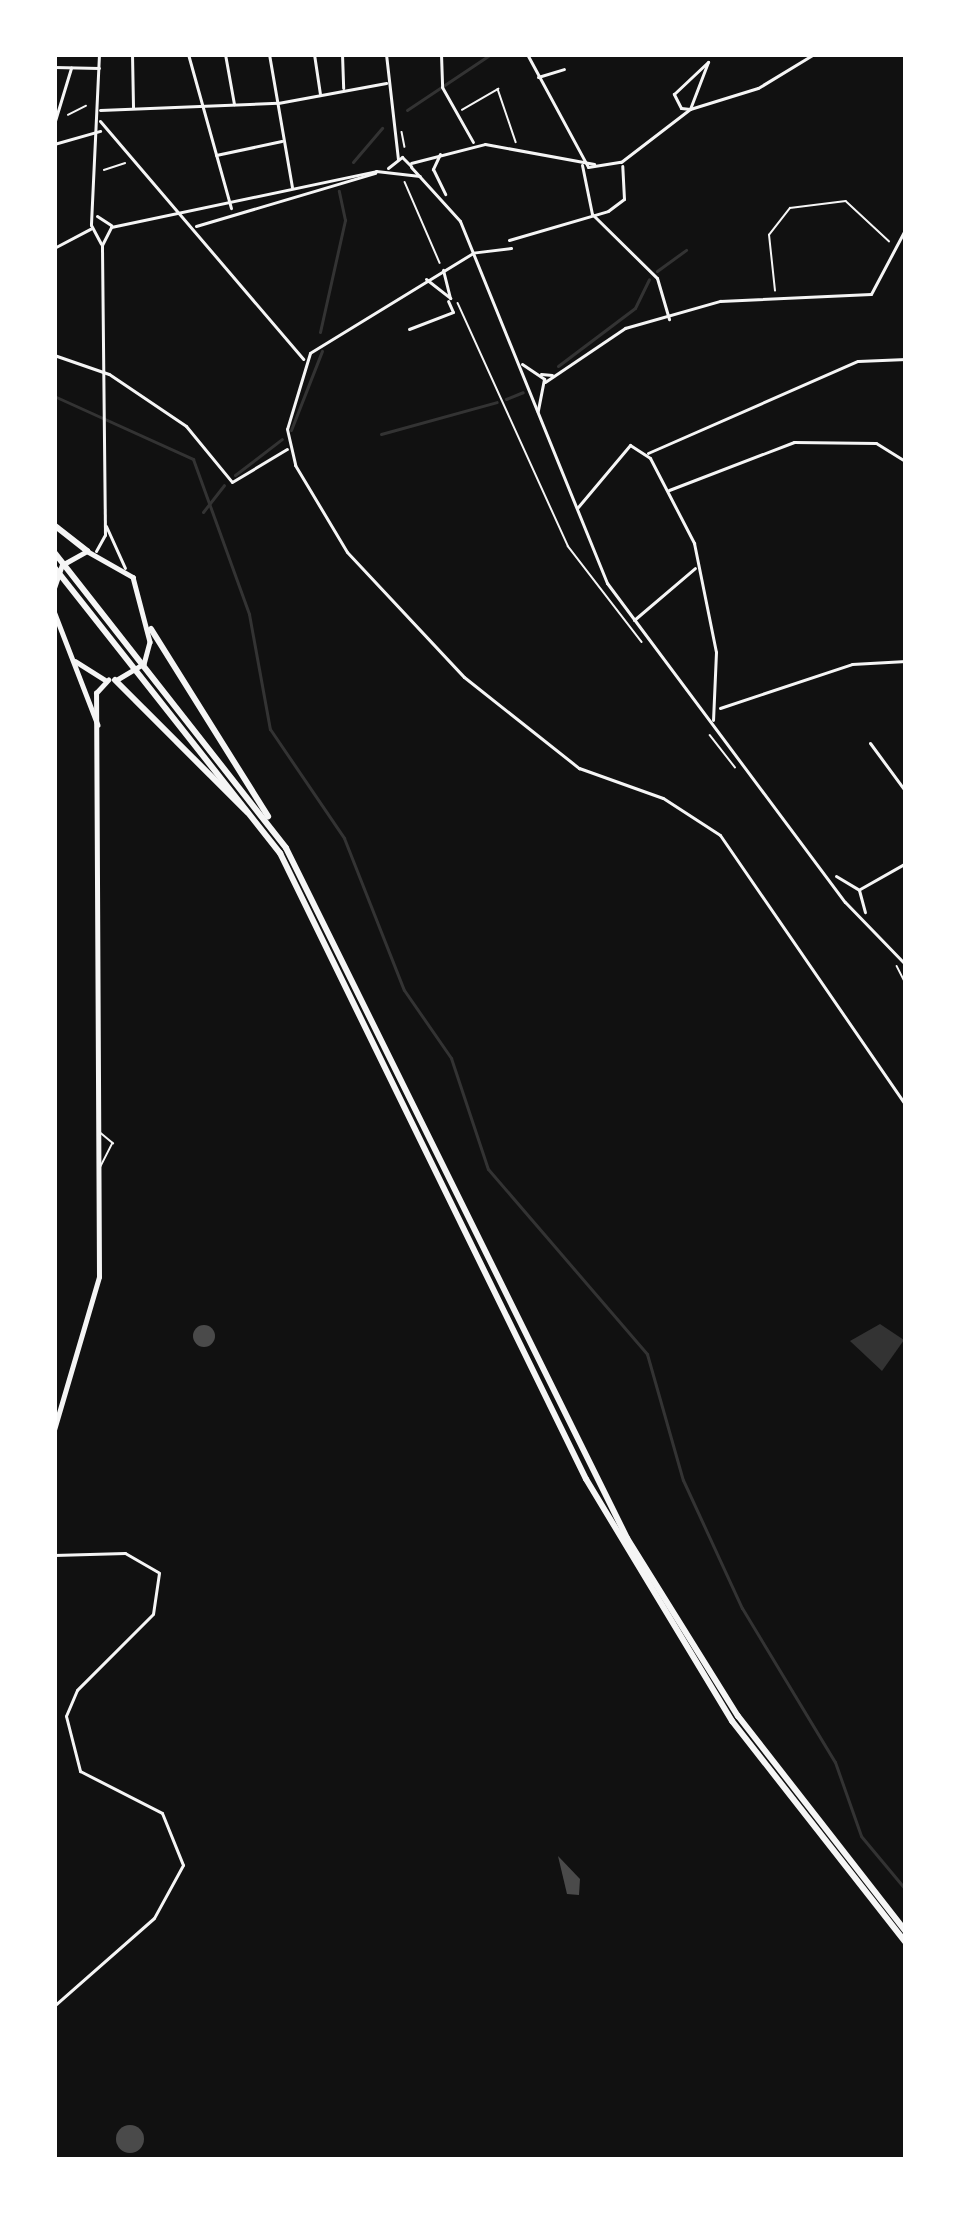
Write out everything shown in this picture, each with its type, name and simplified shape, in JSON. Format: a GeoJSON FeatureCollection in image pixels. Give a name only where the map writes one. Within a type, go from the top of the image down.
{"type":"FeatureCollection","features":[{"type":"Feature","properties":{"kind":"highway"},"geometry":{"type":"LineString","coordinates":[[54,525],[92,551]]}},
{"type":"Feature","properties":{"kind":"highway"},"geometry":{"type":"LineString","coordinates":[[56,560],[154,678],[272,833],[598,1499],[732,1721],[906,1942]]}},
{"type":"Feature","properties":{"kind":"highway"},"geometry":{"type":"LineString","coordinates":[[152,629],[272,833],[627,1538],[738,1716],[906,1932]]}},
{"type":"Feature","properties":{"kind":"highway"},"geometry":{"type":"LineString","coordinates":[[112,680],[272,833]]}},
{"type":"Feature","properties":{"kind":"main road"},"geometry":{"type":"LineString","coordinates":[[54,588],[68,558],[92,551],[125,568],[152,629],[144,664],[96,693],[100,730],[101,1166],[95,1307],[54,1430]]}},
{"type":"Feature","properties":{"kind":"main road"},"geometry":{"type":"LineString","coordinates":[[54,611],[100,730]]}},
{"type":"Feature","properties":{"kind":"main road"},"geometry":{"type":"LineString","coordinates":[[75,661],[112,680]]}},
{"type":"Feature","properties":{"kind":"street"},"geometry":{"type":"LineString","coordinates":[[54,248],[92,229],[100,199],[99,54]]}},
{"type":"Feature","properties":{"kind":"street"},"geometry":{"type":"LineString","coordinates":[[132,54],[133,110]]}},
{"type":"Feature","properties":{"kind":"street"},"geometry":{"type":"LineString","coordinates":[[188,54],[198,110],[231,209]]}},
{"type":"Feature","properties":{"kind":"street"},"geometry":{"type":"LineString","coordinates":[[225,54],[234,106]]}},
{"type":"Feature","properties":{"kind":"street"},"geometry":{"type":"LineString","coordinates":[[269,54],[292,187]]}},
{"type":"Feature","properties":{"kind":"street"},"geometry":{"type":"LineString","coordinates":[[314,54],[320,95]]}},
{"type":"Feature","properties":{"kind":"street"},"geometry":{"type":"LineString","coordinates":[[343,54],[343,91]]}},
{"type":"Feature","properties":{"kind":"street"},"geometry":{"type":"LineString","coordinates":[[386,54],[386,83],[399,149],[409,166]]}},
{"type":"Feature","properties":{"kind":"street"},"geometry":{"type":"LineString","coordinates":[[441,54],[442,87],[474,144]]}},
{"type":"Feature","properties":{"kind":"street"},"geometry":{"type":"LineString","coordinates":[[527,54],[563,106],[583,165],[592,214],[657,278],[669,321]]}},
{"type":"Feature","properties":{"kind":"street"},"geometry":{"type":"LineString","coordinates":[[690,110],[674,94],[715,54]]}},
{"type":"Feature","properties":{"kind":"street"},"geometry":{"type":"LineString","coordinates":[[583,165],[621,162],[690,110],[758,88],[814,54]]}},
{"type":"Feature","properties":{"kind":"street"},"geometry":{"type":"LineString","coordinates":[[690,110],[708,62]]}},
{"type":"Feature","properties":{"kind":"street"},"geometry":{"type":"LineString","coordinates":[[54,67],[99,68]]}},
{"type":"Feature","properties":{"kind":"street"},"geometry":{"type":"LineString","coordinates":[[54,124],[70,68]]}},
{"type":"Feature","properties":{"kind":"street"},"geometry":{"type":"LineString","coordinates":[[538,76],[564,69]]}},
{"type":"Feature","properties":{"kind":"street"},"geometry":{"type":"LineString","coordinates":[[100,111],[278,103],[386,83]]}},
{"type":"Feature","properties":{"kind":"street"},"geometry":{"type":"LineString","coordinates":[[100,121],[141,159],[304,359]]}},
{"type":"Feature","properties":{"kind":"street"},"geometry":{"type":"LineString","coordinates":[[54,144],[100,131]]}},
{"type":"Feature","properties":{"kind":"street"},"geometry":{"type":"LineString","coordinates":[[214,156],[284,141]]}},
{"type":"Feature","properties":{"kind":"street"},"geometry":{"type":"LineString","coordinates":[[195,226],[231,209],[327,183],[376,171],[398,173],[474,144],[576,153],[600,165]]}},
{"type":"Feature","properties":{"kind":"street"},"geometry":{"type":"LineString","coordinates":[[398,173],[399,149]]}},
{"type":"Feature","properties":{"kind":"street"},"geometry":{"type":"LineString","coordinates":[[441,153],[433,169],[473,253],[577,509],[634,620],[854,905],[906,965]]}},
{"type":"Feature","properties":{"kind":"street"},"geometry":{"type":"LineString","coordinates":[[396,161],[445,194]]}},
{"type":"Feature","properties":{"kind":"street"},"geometry":{"type":"LineString","coordinates":[[384,170],[396,161]]}},
{"type":"Feature","properties":{"kind":"street"},"geometry":{"type":"LineString","coordinates":[[509,240],[624,199],[621,162]]}},
{"type":"Feature","properties":{"kind":"street"},"geometry":{"type":"LineString","coordinates":[[125,568],[104,520],[100,374],[106,234],[124,221],[180,208],[327,183]]}},
{"type":"Feature","properties":{"kind":"street"},"geometry":{"type":"LineString","coordinates":[[100,199],[111,227]]}},
{"type":"Feature","properties":{"kind":"street"},"geometry":{"type":"LineString","coordinates":[[95,217],[124,221]]}},
{"type":"Feature","properties":{"kind":"street"},"geometry":{"type":"LineString","coordinates":[[538,413],[544,382],[625,328],[774,295],[871,294],[906,228]]}},
{"type":"Feature","properties":{"kind":"street"},"geometry":{"type":"LineString","coordinates":[[92,229],[102,245]]}},
{"type":"Feature","properties":{"kind":"street"},"geometry":{"type":"LineString","coordinates":[[98,235],[106,234]]}},
{"type":"Feature","properties":{"kind":"street"},"geometry":{"type":"LineString","coordinates":[[511,248],[473,253],[424,279],[304,359],[288,447],[347,552],[464,677],[579,768],[663,798],[720,835],[906,1106]]}},
{"type":"Feature","properties":{"kind":"street"},"geometry":{"type":"LineString","coordinates":[[410,329],[453,312],[443,269]]}},
{"type":"Feature","properties":{"kind":"street"},"geometry":{"type":"LineString","coordinates":[[424,279],[447,299]]}},
{"type":"Feature","properties":{"kind":"street"},"geometry":{"type":"LineString","coordinates":[[54,355],[100,374],[186,426],[232,482],[288,447]]}},
{"type":"Feature","properties":{"kind":"street"},"geometry":{"type":"LineString","coordinates":[[577,509],[622,450],[647,454],[858,361],[906,359]]}},
{"type":"Feature","properties":{"kind":"street"},"geometry":{"type":"LineString","coordinates":[[518,361],[530,372],[554,376]]}},
{"type":"Feature","properties":{"kind":"street"},"geometry":{"type":"LineString","coordinates":[[524,377],[530,372]]}},
{"type":"Feature","properties":{"kind":"street"},"geometry":{"type":"LineString","coordinates":[[541,374],[544,382]]}},
{"type":"Feature","properties":{"kind":"street"},"geometry":{"type":"LineString","coordinates":[[532,393],[540,392]]}},
{"type":"Feature","properties":{"kind":"street"},"geometry":{"type":"LineString","coordinates":[[667,490],[794,442],[875,443],[906,462]]}},
{"type":"Feature","properties":{"kind":"street"},"geometry":{"type":"LineString","coordinates":[[647,454],[667,490],[696,567],[718,709],[713,720]]}},
{"type":"Feature","properties":{"kind":"street"},"geometry":{"type":"LineString","coordinates":[[92,551],[104,520]]}},
{"type":"Feature","properties":{"kind":"street"},"geometry":{"type":"LineString","coordinates":[[634,620],[696,567]]}},
{"type":"Feature","properties":{"kind":"street"},"geometry":{"type":"LineString","coordinates":[[718,709],[859,662],[906,662]]}},
{"type":"Feature","properties":{"kind":"street"},"geometry":{"type":"LineString","coordinates":[[870,743],[906,792]]}},
{"type":"Feature","properties":{"kind":"street"},"geometry":{"type":"LineString","coordinates":[[835,875],[859,890],[906,863]]}},
{"type":"Feature","properties":{"kind":"street"},"geometry":{"type":"LineString","coordinates":[[901,868],[906,874]]}},
{"type":"Feature","properties":{"kind":"street"},"geometry":{"type":"LineString","coordinates":[[844,892],[850,887]]}},
{"type":"Feature","properties":{"kind":"street"},"geometry":{"type":"LineString","coordinates":[[859,890],[867,916]]}},
{"type":"Feature","properties":{"kind":"street"},"geometry":{"type":"LineString","coordinates":[[854,905],[860,900]]}},
{"type":"Feature","properties":{"kind":"street"},"geometry":{"type":"LineString","coordinates":[[54,1555],[145,1557],[159,1574],[153,1614],[76,1690],[66,1716],[80,1771],[162,1813],[182,1865],[154,1918],[54,2006]]}},
{"type":"Feature","properties":{"kind":"lane"},"geometry":{"type":"LineString","coordinates":[[100,1144],[88,1134],[101,1118]]}},
{"type":"Feature","properties":{"kind":"lane"},"geometry":{"type":"LineString","coordinates":[[101,1133],[113,1143],[101,1166]]}},
{"type":"Feature","properties":{"kind":"path"},"geometry":{"type":"LineString","coordinates":[[458,112],[498,89],[516,146]]}},
{"type":"Feature","properties":{"kind":"path"},"geometry":{"type":"LineString","coordinates":[[59,111],[71,116],[77,102],[100,111]]}},
{"type":"Feature","properties":{"kind":"path"},"geometry":{"type":"LineString","coordinates":[[100,171],[141,159]]}},
{"type":"Feature","properties":{"kind":"path"},"geometry":{"type":"LineString","coordinates":[[405,181],[443,269]]}},
{"type":"Feature","properties":{"kind":"path"},"geometry":{"type":"LineString","coordinates":[[774,295],[769,235],[790,208],[846,201],[898,250]]}},
{"type":"Feature","properties":{"kind":"path"},"geometry":{"type":"LineString","coordinates":[[452,289],[568,546]]}},
{"type":"Feature","properties":{"kind":"shaded area"},"geometry":{"type":"Polygon","coordinates":[[[880,1324],[904,1340],[882,1371],[850,1341],[880,1324]]]}},
{"type":"Feature","properties":{"kind":"building"},"geometry":{"type":"Polygon","coordinates":[[[204,1325],[215,1336],[204,1347],[193,1336],[204,1325]]]}},
{"type":"Feature","properties":{"kind":"building"},"geometry":{"type":"Polygon","coordinates":[[[558,1856],[580,1879],[579,1895],[567,1894],[558,1856]]]}},
{"type":"Feature","properties":{"kind":"building"},"geometry":{"type":"Polygon","coordinates":[[[130,2125],[140,2129],[144,2139],[140,2149],[130,2153],[120,2149],[116,2139],[120,2129],[130,2125]]]}},
{"type":"Feature","properties":{"kind":"waterway"},"geometry":{"type":"LineString","coordinates":[[407,110],[491,54]]}},
{"type":"Feature","properties":{"kind":"waterway"},"geometry":{"type":"LineString","coordinates":[[353,162],[382,128]]}},
{"type":"Feature","properties":{"kind":"waterway"},"geometry":{"type":"LineString","coordinates":[[320,332],[345,220],[339,191]]}},
{"type":"Feature","properties":{"kind":"waterway"},"geometry":{"type":"LineString","coordinates":[[657,271],[686,250]]}},
{"type":"Feature","properties":{"kind":"waterway"},"geometry":{"type":"LineString","coordinates":[[558,366],[635,308],[649,279]]}},
{"type":"Feature","properties":{"kind":"waterway"},"geometry":{"type":"LineString","coordinates":[[291,430],[322,351]]}},
{"type":"Feature","properties":{"kind":"waterway"},"geometry":{"type":"LineString","coordinates":[[506,399],[523,392]]}},
{"type":"Feature","properties":{"kind":"waterway"},"geometry":{"type":"LineString","coordinates":[[54,396],[193,459],[249,614],[270,729],[344,838],[404,990],[451,1058],[488,1169],[647,1354],[683,1480],[742,1608],[835,1762],[861,1836],[906,1890]]}},
{"type":"Feature","properties":{"kind":"waterway"},"geometry":{"type":"LineString","coordinates":[[381,434],[497,402]]}},
{"type":"Feature","properties":{"kind":"waterway"},"geometry":{"type":"LineString","coordinates":[[235,475],[282,439]]}},
{"type":"Feature","properties":{"kind":"waterway"},"geometry":{"type":"LineString","coordinates":[[203,512],[224,485]]}}]}
